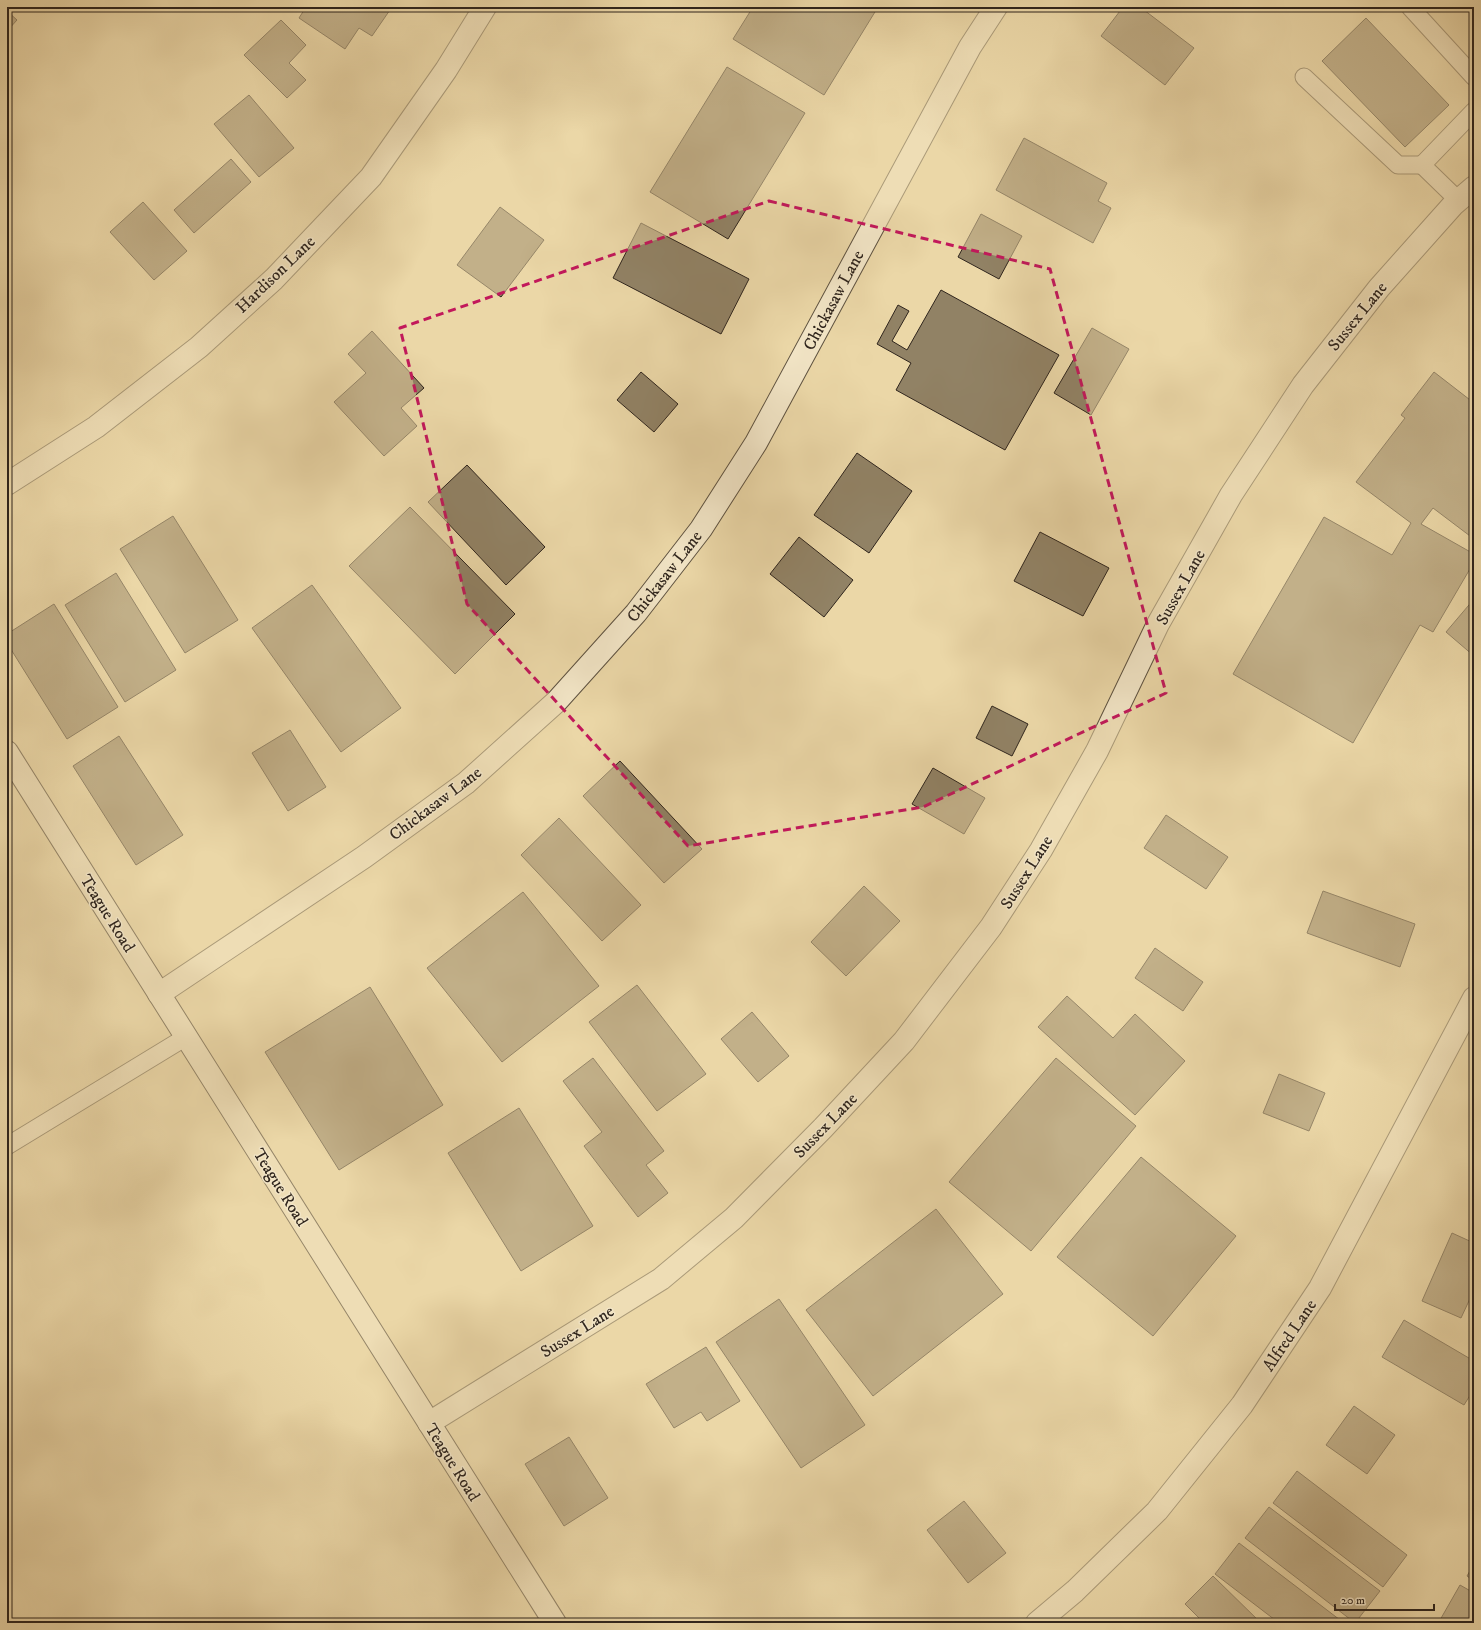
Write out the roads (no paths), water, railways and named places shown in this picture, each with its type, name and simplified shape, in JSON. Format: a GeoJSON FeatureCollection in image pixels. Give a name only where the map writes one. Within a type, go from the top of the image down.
{"type":"FeatureCollection","features":[{"type":"Feature","properties":{"kind":"street","name":"Hardison Lane"},"geometry":{"type":"LineString","coordinates":[[7,484],[96,427],[199,347],[274,278],[371,177],[446,70],[485,7]]}},
{"type":"Feature","properties":{"kind":"street","name":"Chickasaw Lane"},"geometry":{"type":"LineString","coordinates":[[159,994],[364,857],[466,783],[556,702],[636,613],[701,529],[756,442],[970,47],[996,7]]}},
{"type":"Feature","properties":{"kind":"street","name":"Sussex Lane"},"geometry":{"type":"LineString","coordinates":[[429,1422],[661,1278],[734,1218],[823,1128],[904,1041],[991,927],[1041,850],[1097,751],[1166,610],[1231,495],[1303,385],[1379,288],[1466,194]]}},
{"type":"Feature","properties":{"kind":"street","name":"Teague Road"},"geometry":{"type":"LineString","coordinates":[[7,752],[555,1623]]}},
{"type":"Feature","properties":{"kind":"street","name":"Alfred Lane"},"geometry":{"type":"LineString","coordinates":[[1037,1623],[1075,1591],[1157,1511],[1242,1405],[1320,1288],[1474,998]]}},
{"type":"Feature","properties":{"kind":"lane"},"geometry":{"type":"LineString","coordinates":[[1410,7],[1474,77]]}},
{"type":"Feature","properties":{"kind":"lane"},"geometry":{"type":"LineString","coordinates":[[1304,77],[1398,165],[1422,165],[1466,194]]}},
{"type":"Feature","properties":{"kind":"lane"},"geometry":{"type":"LineString","coordinates":[[1422,165],[1474,111]]}},
{"type":"Feature","properties":{"kind":"lane"},"geometry":{"type":"LineString","coordinates":[[7,1146],[186,1037]]}}]}
